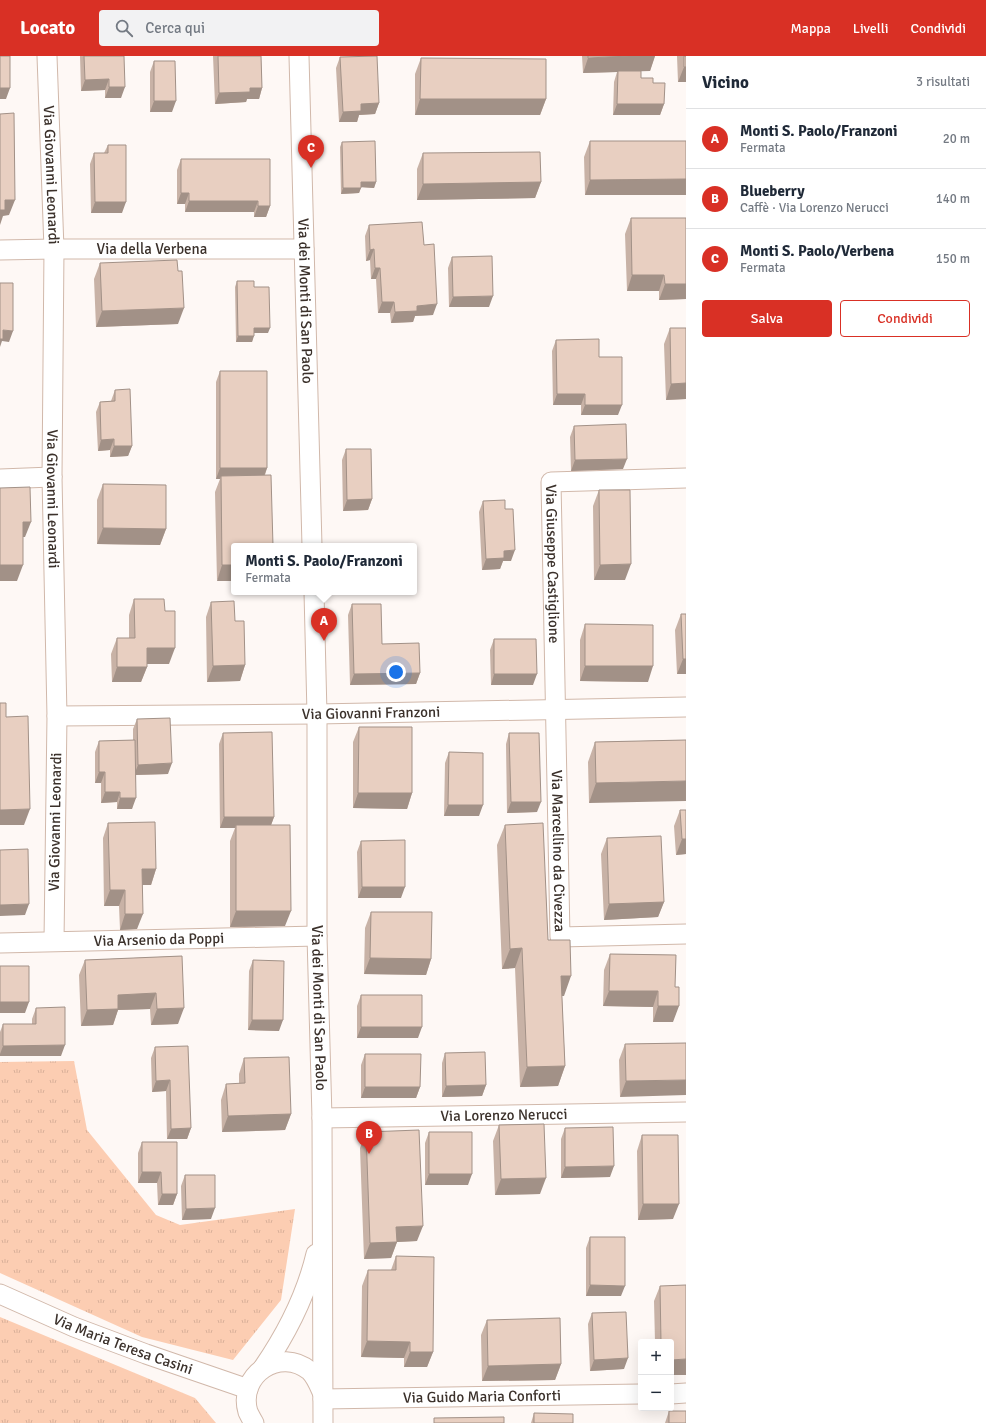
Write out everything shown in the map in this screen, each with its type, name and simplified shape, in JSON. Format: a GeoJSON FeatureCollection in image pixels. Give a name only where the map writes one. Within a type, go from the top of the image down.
{"type":"FeatureCollection","features":[{"type":"Feature","properties":{"kind":"street","name":"Via Giovanni Leonardi"},"geometry":{"type":"LineString","coordinates":[[47,56],[54,249],[52,477],[57,716],[54,941]]}},
{"type":"Feature","properties":{"kind":"street","name":"Via dei Monti di San Paolo"},"geometry":{"type":"LineString","coordinates":[[299,56],[312,543]]}},
{"type":"Feature","properties":{"kind":"street","name":"Via della Verbena"},"geometry":{"type":"LineString","coordinates":[[0,250],[304,249]]}},
{"type":"Feature","properties":{"kind":"street"},"geometry":{"type":"LineString","coordinates":[[0,479],[52,477]]}},
{"type":"Feature","properties":{"kind":"street","name":"Via Giuseppe Castiglione"},"geometry":{"type":"LineString","coordinates":[[556,710],[551,482],[686,478]]}},
{"type":"Feature","properties":{"kind":"street","name":"Via dei Monti di San Paolo"},"geometry":{"type":"LineString","coordinates":[[314,595],[317,714],[317,936],[322,1118],[323,1405]]}},
{"type":"Feature","properties":{"kind":"street","name":"Via Giovanni Franzoni"},"geometry":{"type":"LineString","coordinates":[[57,716],[317,714],[686,707]]}},
{"type":"Feature","properties":{"kind":"street","name":"Via Marcellino da Civezza"},"geometry":{"type":"LineString","coordinates":[[556,710],[560,937],[686,934]]}},
{"type":"Feature","properties":{"kind":"street","name":"Via Arsenio da Poppi"},"geometry":{"type":"LineString","coordinates":[[0,943],[317,936]]}},
{"type":"Feature","properties":{"kind":"street","name":"Via Lorenzo Nerucci"},"geometry":{"type":"LineString","coordinates":[[322,1118],[686,1112]]}},
{"type":"Feature","properties":{"kind":"street"},"geometry":{"type":"LineString","coordinates":[[254,1423],[249,1413],[246,1401],[248,1389],[254,1377],[263,1368],[279,1344],[298,1308],[311,1273],[322,1229]]}},
{"type":"Feature","properties":{"kind":"street","name":"Via Maria Teresa Casini"},"geometry":{"type":"LineString","coordinates":[[0,1294],[74,1327],[146,1354],[248,1389]]}},
{"type":"Feature","properties":{"kind":"street"},"geometry":{"type":"LineString","coordinates":[[263,1368],[274,1363],[287,1362],[299,1365],[310,1372],[318,1382],[323,1405],[314,1423]]}},
{"type":"Feature","properties":{"kind":"street"},"geometry":{"type":"LineString","coordinates":[[674,1394],[686,1393]]}},
{"type":"Feature","properties":{"kind":"street","name":"Via Guido Maria Conforti"},"geometry":{"type":"LineString","coordinates":[[323,1405],[638,1394]]}},
{"type":"Feature","properties":{"kind":"green space"},"geometry":{"type":"Polygon","coordinates":[[[74,1061],[87,1130],[156,1215],[180,1225],[295,1209],[281,1300],[233,1360],[142,1337],[0,1273],[0,1062],[74,1061]]]}},
{"type":"Feature","properties":{"kind":"green space"},"geometry":{"type":"Polygon","coordinates":[[[0,1317],[195,1398],[216,1423],[0,1423],[0,1317]]]}},
{"type":"Feature","properties":{"kind":"building"},"geometry":{"type":"Polygon","coordinates":[[[0,56],[10,56],[10,88],[0,88],[0,56]]]}},
{"type":"Feature","properties":{"kind":"building"},"geometry":{"type":"Polygon","coordinates":[[[84,56],[124,56],[125,87],[109,87],[109,79],[85,80],[84,56]]]}},
{"type":"Feature","properties":{"kind":"building"},"geometry":{"type":"Polygon","coordinates":[[[218,56],[261,56],[262,88],[250,88],[250,92],[219,93],[218,56]]]}},
{"type":"Feature","properties":{"kind":"building"},"geometry":{"type":"Polygon","coordinates":[[[377,56],[379,103],[361,104],[361,111],[343,112],[340,57],[377,56]]]}},
{"type":"Feature","properties":{"kind":"building"},"geometry":{"type":"Polygon","coordinates":[[[588,56],[629,56],[588,58],[588,56]]]}},
{"type":"Feature","properties":{"kind":"building"},"geometry":{"type":"Polygon","coordinates":[[[684,56],[686,56],[686,67],[684,67],[684,56]]]}},
{"type":"Feature","properties":{"kind":"building"},"geometry":{"type":"Polygon","coordinates":[[[421,58],[546,59],[546,99],[420,99],[421,58]]]}},
{"type":"Feature","properties":{"kind":"building"},"geometry":{"type":"Polygon","coordinates":[[[154,61],[175,61],[176,101],[154,101],[154,61]]]}},
{"type":"Feature","properties":{"kind":"building"},"geometry":{"type":"Polygon","coordinates":[[[618,71],[641,71],[641,78],[653,78],[653,83],[665,83],[664,104],[617,104],[618,71]]]}},
{"type":"Feature","properties":{"kind":"building"},"geometry":{"type":"Polygon","coordinates":[[[14,113],[15,200],[5,200],[5,210],[0,210],[0,114],[14,113]]]}},
{"type":"Feature","properties":{"kind":"building"},"geometry":{"type":"Polygon","coordinates":[[[375,141],[376,182],[361,182],[361,188],[343,188],[342,142],[375,141]]]}},
{"type":"Feature","properties":{"kind":"building"},"geometry":{"type":"Polygon","coordinates":[[[590,141],[686,141],[686,179],[590,180],[590,141]]]}},
{"type":"Feature","properties":{"kind":"building"},"geometry":{"type":"Polygon","coordinates":[[[108,145],[126,145],[126,202],[95,202],[94,153],[108,153],[108,145]]]}},
{"type":"Feature","properties":{"kind":"building"},"geometry":{"type":"Polygon","coordinates":[[[540,152],[541,182],[423,184],[423,153],[540,152]]]}},
{"type":"Feature","properties":{"kind":"building"},"geometry":{"type":"Polygon","coordinates":[[[181,159],[270,159],[270,206],[258,206],[258,201],[189,201],[189,193],[181,193],[181,159]]]}},
{"type":"Feature","properties":{"kind":"building"},"geometry":{"type":"Polygon","coordinates":[[[631,218],[686,218],[686,284],[665,284],[664,275],[632,275],[631,218]]]}},
{"type":"Feature","properties":{"kind":"building"},"geometry":{"type":"Polygon","coordinates":[[[422,222],[424,245],[434,244],[437,304],[417,306],[417,311],[395,312],[394,302],[382,302],[380,268],[375,268],[374,249],[370,250],[369,225],[422,222]]]}},
{"type":"Feature","properties":{"kind":"building"},"geometry":{"type":"Polygon","coordinates":[[[492,256],[493,296],[453,297],[452,257],[492,256]]]}},
{"type":"Feature","properties":{"kind":"building"},"geometry":{"type":"Polygon","coordinates":[[[177,260],[178,271],[182,271],[184,308],[102,311],[100,263],[177,260]]]}},
{"type":"Feature","properties":{"kind":"building"},"geometry":{"type":"Polygon","coordinates":[[[237,281],[254,281],[254,287],[269,287],[270,328],[254,328],[254,336],[238,336],[237,281]]]}},
{"type":"Feature","properties":{"kind":"building"},"geometry":{"type":"Polygon","coordinates":[[[0,283],[13,283],[13,331],[3,330],[3,339],[0,339],[0,283]]]}},
{"type":"Feature","properties":{"kind":"building"},"geometry":{"type":"Polygon","coordinates":[[[670,328],[686,328],[686,383],[671,384],[670,328]]]}},
{"type":"Feature","properties":{"kind":"building"},"geometry":{"type":"Polygon","coordinates":[[[599,339],[599,357],[622,357],[622,405],[585,405],[585,394],[557,394],[556,340],[599,339]]]}},
{"type":"Feature","properties":{"kind":"building"},"geometry":{"type":"Polygon","coordinates":[[[220,371],[267,371],[267,468],[220,468],[220,371]]]}},
{"type":"Feature","properties":{"kind":"building"},"geometry":{"type":"Polygon","coordinates":[[[130,389],[132,446],[114,446],[114,439],[101,440],[100,402],[115,401],[115,390],[130,389]]]}},
{"type":"Feature","properties":{"kind":"building"},"geometry":{"type":"Polygon","coordinates":[[[626,424],[627,459],[575,460],[574,426],[626,424]]]}},
{"type":"Feature","properties":{"kind":"building"},"geometry":{"type":"Polygon","coordinates":[[[346,449],[371,449],[372,499],[347,500],[346,449]]]}},
{"type":"Feature","properties":{"kind":"building"},"geometry":{"type":"Polygon","coordinates":[[[271,475],[273,543],[231,543],[231,565],[222,565],[221,476],[271,475]]]}},
{"type":"Feature","properties":{"kind":"building"},"geometry":{"type":"Polygon","coordinates":[[[103,484],[166,485],[166,529],[103,528],[103,484]]]}},
{"type":"Feature","properties":{"kind":"building"},"geometry":{"type":"Polygon","coordinates":[[[30,487],[31,522],[23,522],[23,565],[0,565],[0,488],[30,487]]]}},
{"type":"Feature","properties":{"kind":"building"},"geometry":{"type":"Polygon","coordinates":[[[599,490],[630,490],[631,564],[600,565],[599,490]]]}},
{"type":"Feature","properties":{"kind":"building"},"geometry":{"type":"Polygon","coordinates":[[[505,500],[505,509],[513,509],[515,550],[504,551],[504,558],[486,559],[483,501],[505,500]]]}},
{"type":"Feature","properties":{"kind":"building"},"geometry":{"type":"Polygon","coordinates":[[[134,599],[164,599],[165,611],[175,611],[175,648],[147,648],[147,667],[117,667],[117,638],[135,638],[134,599]]]}},
{"type":"Feature","properties":{"kind":"building"},"geometry":{"type":"Polygon","coordinates":[[[234,601],[235,621],[244,621],[245,665],[213,666],[211,602],[234,601]]]}},
{"type":"Feature","properties":{"kind":"building"},"geometry":{"type":"Polygon","coordinates":[[[352,604],[381,604],[382,644],[419,643],[420,673],[354,674],[352,604]]]}},
{"type":"Feature","properties":{"kind":"building"},"geometry":{"type":"Polygon","coordinates":[[[681,614],[686,614],[686,659],[683,659],[681,614]]]}},
{"type":"Feature","properties":{"kind":"building"},"geometry":{"type":"Polygon","coordinates":[[[585,624],[653,625],[653,666],[585,666],[585,624]]]}},
{"type":"Feature","properties":{"kind":"building"},"geometry":{"type":"Polygon","coordinates":[[[494,639],[536,639],[537,674],[494,674],[494,639]]]}},
{"type":"Feature","properties":{"kind":"building"},"geometry":{"type":"Polygon","coordinates":[[[0,703],[6,703],[6,717],[28,716],[30,809],[0,810],[0,703]]]}},
{"type":"Feature","properties":{"kind":"building"},"geometry":{"type":"Polygon","coordinates":[[[170,718],[172,763],[138,765],[137,719],[170,718]]]}},
{"type":"Feature","properties":{"kind":"building"},"geometry":{"type":"Polygon","coordinates":[[[359,727],[412,727],[412,793],[358,793],[359,727]]]}},
{"type":"Feature","properties":{"kind":"building"},"geometry":{"type":"Polygon","coordinates":[[[272,732],[274,817],[224,817],[223,733],[272,732]]]}},
{"type":"Feature","properties":{"kind":"building"},"geometry":{"type":"Polygon","coordinates":[[[509,733],[539,733],[541,802],[511,802],[509,733]]]}},
{"type":"Feature","properties":{"kind":"building"},"geometry":{"type":"Polygon","coordinates":[[[135,740],[136,798],[120,798],[120,792],[105,792],[105,772],[99,772],[99,741],[135,740]]]}},
{"type":"Feature","properties":{"kind":"building"},"geometry":{"type":"Polygon","coordinates":[[[686,740],[686,781],[596,783],[595,742],[686,740]]]}},
{"type":"Feature","properties":{"kind":"building"},"geometry":{"type":"Polygon","coordinates":[[[449,752],[483,753],[483,805],[448,805],[449,752]]]}},
{"type":"Feature","properties":{"kind":"building"},"geometry":{"type":"Polygon","coordinates":[[[680,810],[686,810],[686,839],[682,839],[680,810]]]}},
{"type":"Feature","properties":{"kind":"building"},"geometry":{"type":"Polygon","coordinates":[[[155,822],[156,869],[142,869],[143,914],[125,914],[125,890],[110,890],[108,823],[155,822]]]}},
{"type":"Feature","properties":{"kind":"building"},"geometry":{"type":"Polygon","coordinates":[[[543,823],[548,940],[570,940],[571,976],[561,976],[565,1066],[527,1067],[522,948],[510,949],[505,825],[543,823]]]}},
{"type":"Feature","properties":{"kind":"building"},"geometry":{"type":"Polygon","coordinates":[[[236,825],[290,825],[291,911],[236,911],[236,825]]]}},
{"type":"Feature","properties":{"kind":"building"},"geometry":{"type":"Polygon","coordinates":[[[661,836],[664,902],[609,904],[607,838],[661,836]]]}},
{"type":"Feature","properties":{"kind":"building"},"geometry":{"type":"Polygon","coordinates":[[[405,840],[405,887],[362,887],[361,841],[405,840]]]}},
{"type":"Feature","properties":{"kind":"building"},"geometry":{"type":"Polygon","coordinates":[[[28,849],[29,904],[0,905],[0,850],[28,849]]]}},
{"type":"Feature","properties":{"kind":"building"},"geometry":{"type":"Polygon","coordinates":[[[371,912],[432,912],[431,959],[370,958],[371,912]]]}},
{"type":"Feature","properties":{"kind":"building"},"geometry":{"type":"Polygon","coordinates":[[[610,954],[676,955],[675,987],[679,987],[679,1006],[658,1006],[658,991],[609,991],[610,954]]]}},
{"type":"Feature","properties":{"kind":"building"},"geometry":{"type":"Polygon","coordinates":[[[182,956],[184,1008],[157,1009],[156,993],[118,995],[118,1009],[87,1010],[85,960],[182,956]]]}},
{"type":"Feature","properties":{"kind":"building"},"geometry":{"type":"Polygon","coordinates":[[[253,960],[284,961],[283,1020],[252,1020],[253,960]]]}},
{"type":"Feature","properties":{"kind":"building"},"geometry":{"type":"Polygon","coordinates":[[[0,966],[29,966],[29,1002],[0,1002],[0,966]]]}},
{"type":"Feature","properties":{"kind":"building"},"geometry":{"type":"Polygon","coordinates":[[[361,995],[422,995],[422,1027],[361,1027],[361,995]]]}},
{"type":"Feature","properties":{"kind":"building"},"geometry":{"type":"Polygon","coordinates":[[[65,1007],[65,1045],[3,1046],[3,1024],[36,1024],[36,1008],[65,1007]]]}},
{"type":"Feature","properties":{"kind":"building"},"geometry":{"type":"Polygon","coordinates":[[[686,1043],[686,1080],[626,1081],[625,1044],[686,1043]]]}},
{"type":"Feature","properties":{"kind":"building"},"geometry":{"type":"Polygon","coordinates":[[[188,1046],[191,1128],[171,1129],[170,1080],[156,1081],[155,1047],[188,1046]]]}},
{"type":"Feature","properties":{"kind":"building"},"geometry":{"type":"Polygon","coordinates":[[[485,1052],[486,1085],[446,1086],[445,1053],[485,1052]]]}},
{"type":"Feature","properties":{"kind":"building"},"geometry":{"type":"Polygon","coordinates":[[[365,1054],[421,1054],[420,1087],[365,1087],[365,1054]]]}},
{"type":"Feature","properties":{"kind":"building"},"geometry":{"type":"Polygon","coordinates":[[[289,1057],[291,1114],[228,1116],[226,1084],[245,1083],[244,1058],[289,1057]]]}},
{"type":"Feature","properties":{"kind":"building"},"geometry":{"type":"Polygon","coordinates":[[[544,1124],[546,1178],[501,1179],[499,1125],[544,1124]]]}},
{"type":"Feature","properties":{"kind":"building"},"geometry":{"type":"Polygon","coordinates":[[[613,1127],[614,1166],[565,1167],[565,1128],[613,1127]]]}},
{"type":"Feature","properties":{"kind":"building"},"geometry":{"type":"Polygon","coordinates":[[[419,1130],[423,1226],[396,1227],[397,1242],[370,1243],[366,1132],[419,1130]]]}},
{"type":"Feature","properties":{"kind":"building"},"geometry":{"type":"Polygon","coordinates":[[[429,1132],[472,1132],[472,1174],[429,1174],[429,1132]]]}},
{"type":"Feature","properties":{"kind":"building"},"geometry":{"type":"Polygon","coordinates":[[[642,1135],[678,1135],[679,1204],[643,1204],[642,1135]]]}},
{"type":"Feature","properties":{"kind":"building"},"geometry":{"type":"Polygon","coordinates":[[[142,1142],[177,1142],[177,1194],[162,1194],[161,1172],[142,1172],[142,1142]]]}},
{"type":"Feature","properties":{"kind":"building"},"geometry":{"type":"Polygon","coordinates":[[[185,1175],[215,1175],[215,1208],[186,1209],[185,1175]]]}},
{"type":"Feature","properties":{"kind":"building"},"geometry":{"type":"Polygon","coordinates":[[[590,1237],[625,1237],[625,1286],[590,1285],[590,1237]]]}},
{"type":"Feature","properties":{"kind":"building"},"geometry":{"type":"Polygon","coordinates":[[[396,1256],[434,1257],[433,1352],[410,1352],[410,1342],[367,1341],[368,1270],[396,1270],[396,1256]]]}},
{"type":"Feature","properties":{"kind":"building"},"geometry":{"type":"Polygon","coordinates":[[[686,1285],[686,1359],[674,1360],[674,1339],[661,1339],[660,1286],[686,1285]]]}},
{"type":"Feature","properties":{"kind":"building"},"geometry":{"type":"Polygon","coordinates":[[[626,1312],[628,1358],[594,1360],[592,1313],[626,1312]]]}},
{"type":"Feature","properties":{"kind":"building"},"geometry":{"type":"Polygon","coordinates":[[[560,1318],[561,1364],[488,1366],[487,1320],[560,1318]]]}},
{"type":"Feature","properties":{"kind":"building"},"geometry":{"type":"Polygon","coordinates":[[[669,1411],[686,1411],[686,1423],[669,1423],[669,1411]]]}},
{"type":"Feature","properties":{"kind":"building"},"geometry":{"type":"Polygon","coordinates":[[[534,1413],[573,1414],[573,1423],[534,1423],[534,1413]]]}},
{"type":"Feature","properties":{"kind":"building"},"geometry":{"type":"Polygon","coordinates":[[[504,1417],[504,1423],[434,1423],[434,1418],[504,1417]]]}},
{"type":"Feature","properties":{"kind":"place","name":"Monti S. Paolo/Verbena"},"geometry":{"type":"Point","coordinates":[311,168]}},
{"type":"Feature","properties":{"kind":"place","name":"Monti S. Paolo/Franzoni"},"geometry":{"type":"Point","coordinates":[324,641]}},
{"type":"Feature","properties":{"kind":"place","name":"Blueberry"},"geometry":{"type":"Point","coordinates":[369,1154]}}]}
